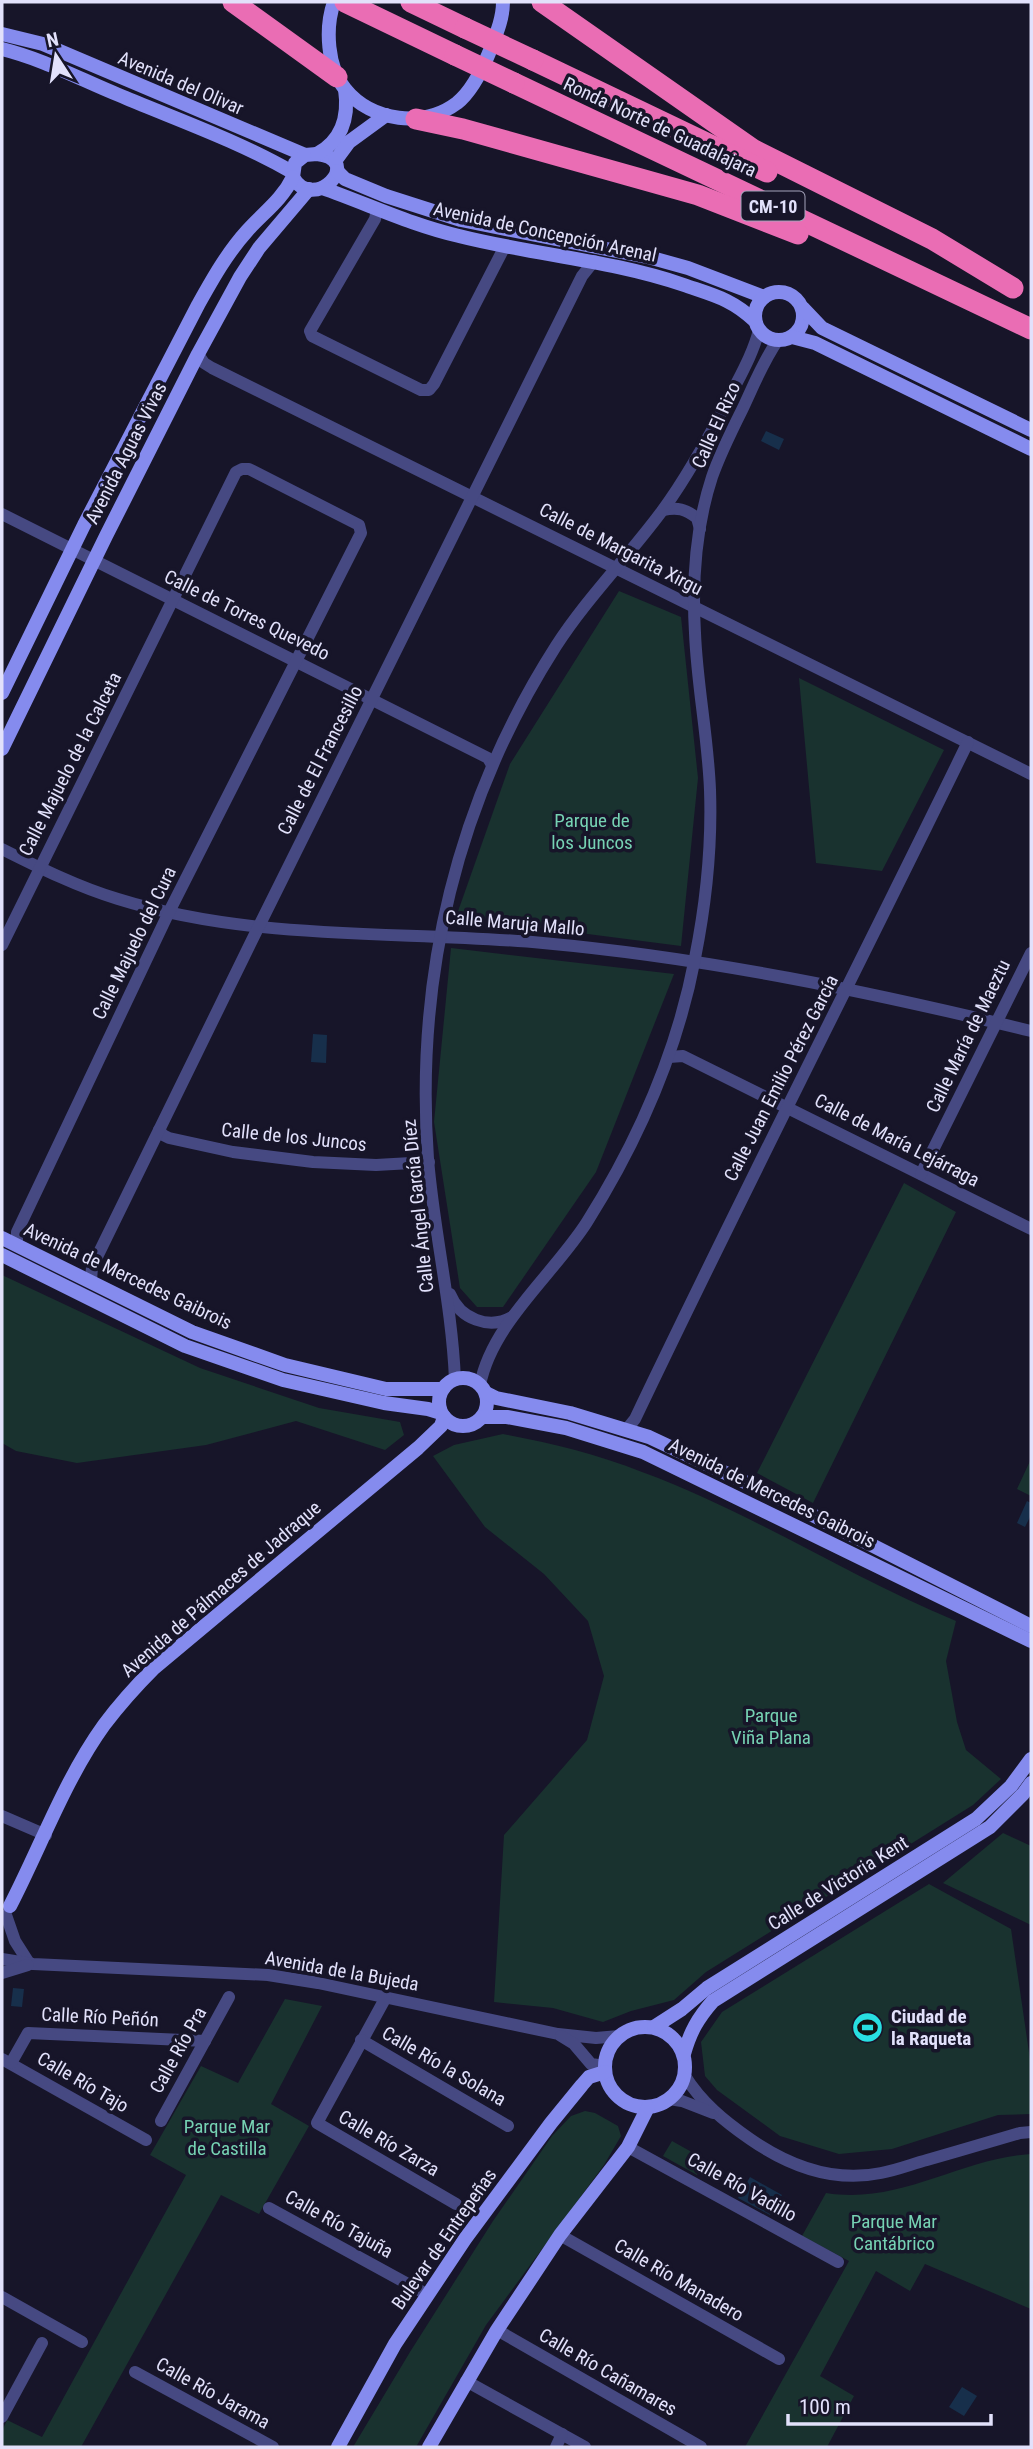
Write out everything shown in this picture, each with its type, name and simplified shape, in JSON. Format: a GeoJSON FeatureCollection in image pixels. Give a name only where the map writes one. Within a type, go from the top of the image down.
{"type":"FeatureCollection","features":[{"type":"Feature","properties":{"kind":"highway","name":"CM-10"},"geometry":{"type":"LineString","coordinates":[[233,2],[341,83]]}},
{"type":"Feature","properties":{"kind":"highway","name":"Ronda Norte de Guadalajara"},"geometry":{"type":"LineString","coordinates":[[345,2],[1031,328]]}},
{"type":"Feature","properties":{"kind":"highway","name":"Ronda Norte de Guadalajara"},"geometry":{"type":"LineString","coordinates":[[411,2],[1022,292]]}},
{"type":"Feature","properties":{"kind":"highway","name":"CM-10"},"geometry":{"type":"LineString","coordinates":[[542,2],[754,150],[932,239],[1022,292]]}},
{"type":"Feature","properties":{"kind":"highway","name":"CM-10"},"geometry":{"type":"LineString","coordinates":[[416,118],[698,195],[773,222],[881,269],[951,290]]}},
{"type":"Feature","properties":{"kind":"street"},"geometry":{"type":"LineString","coordinates":[[334,2],[329,24],[329,43],[348,110],[330,146],[295,163],[292,175],[299,186],[315,188],[331,184],[336,166],[349,142],[386,115]]}},
{"type":"Feature","properties":{"kind":"street","name":"CM-10"},"geometry":{"type":"LineString","coordinates":[[341,83],[369,108],[386,115],[416,118],[437,115],[459,102],[471,88],[496,34],[503,12],[503,2]]}},
{"type":"Feature","properties":{"kind":"street","name":"Avenida del Olivar"},"geometry":{"type":"LineString","coordinates":[[2,34],[43,44],[311,155]]}},
{"type":"Feature","properties":{"kind":"street","name":"Avenida del Olivar"},"geometry":{"type":"LineString","coordinates":[[2,49],[36,58],[105,90],[222,138],[292,175]]}},
{"type":"Feature","properties":{"kind":"street"},"geometry":{"type":"LineString","coordinates":[[311,155],[329,156],[336,166]]}},
{"type":"Feature","properties":{"kind":"street","name":"Avenida de Concepción Arenal"},"geometry":{"type":"LineString","coordinates":[[336,166],[345,178],[386,196],[461,220],[652,258],[688,268],[764,297]]}},
{"type":"Feature","properties":{"kind":"street","name":"Avenida Aguas Vivas"},"geometry":{"type":"LineString","coordinates":[[2,693],[72,549],[215,275],[245,233],[281,198],[292,175]]}},
{"type":"Feature","properties":{"kind":"street","name":"Avenida Aguas Vivas"},"geometry":{"type":"LineString","coordinates":[[2,750],[94,560],[240,277],[259,248],[315,188]]}},
{"type":"Feature","properties":{"kind":"street","name":"Avenida de Concepción Arenal"},"geometry":{"type":"LineString","coordinates":[[315,188],[457,236],[647,273],[736,304],[757,326]]}},
{"type":"Feature","properties":{"kind":"street"},"geometry":{"type":"LineString","coordinates":[[377,210],[375,219],[310,331],[312,336],[421,390],[429,390],[435,384],[505,246]]}},
{"type":"Feature","properties":{"kind":"street","name":"Calle de El Francesillo"},"geometry":{"type":"LineString","coordinates":[[91,1281],[92,1267],[258,928],[582,276],[594,261]]}},
{"type":"Feature","properties":{"kind":"street"},"geometry":{"type":"LineString","coordinates":[[1031,430],[822,328],[792,294],[780,291],[764,297],[758,303],[757,326],[768,338],[815,343],[1031,449]]}},
{"type":"Feature","properties":{"kind":"street"},"geometry":{"type":"LineString","coordinates":[[785,339],[800,329],[804,319],[803,308]]}},
{"type":"Feature","properties":{"kind":"street","name":"Calle El Rizo"},"geometry":{"type":"LineString","coordinates":[[615,568],[663,510],[716,423],[751,354],[757,326]]}},
{"type":"Feature","properties":{"kind":"street","name":"Calle El Rizo"},"geometry":{"type":"LineString","coordinates":[[483,1389],[488,1358],[515,1315],[589,1219],[637,1132],[669,1057],[695,962],[704,910],[709,850],[710,791],[694,607],[700,530],[712,478],[754,385],[785,339]]}},
{"type":"Feature","properties":{"kind":"street","name":"Calle de Margarita Xirgu"},"geometry":{"type":"LineString","coordinates":[[198,354],[204,363],[212,368],[1031,774]]}},
{"type":"Feature","properties":{"kind":"street","name":"Calle Majuelo de la Calceta"},"geometry":{"type":"LineString","coordinates":[[2,945],[236,472],[242,468],[249,469],[361,529],[298,662]]}},
{"type":"Feature","properties":{"kind":"street"},"geometry":{"type":"LineString","coordinates":[[663,510],[685,509],[698,518],[700,530]]}},
{"type":"Feature","properties":{"kind":"street","name":"Calle de Torres Quevedo"},"geometry":{"type":"LineString","coordinates":[[2,514],[488,758],[492,765]]}},
{"type":"Feature","properties":{"kind":"street","name":"Calle Ángel García Díez"},"geometry":{"type":"LineString","coordinates":[[449,1385],[445,1281],[429,1162],[425,1079],[429,1006],[439,936],[453,875],[492,765],[557,645],[615,568]]}},
{"type":"Feature","properties":{"kind":"street","name":"Calle Majuelo del Cura"},"geometry":{"type":"LineString","coordinates":[[17,1246],[17,1233],[169,912],[298,662]]}},
{"type":"Feature","properties":{"kind":"street","name":"Calle Juan Emilio Pérez García"},"geometry":{"type":"LineString","coordinates":[[626,1429],[635,1419],[968,742]]}},
{"type":"Feature","properties":{"kind":"street","name":"Calle Maruja Mallo"},"geometry":{"type":"LineString","coordinates":[[2,849],[83,888],[169,912],[258,928],[541,943],[695,962],[848,990],[1031,1031]]}},
{"type":"Feature","properties":{"kind":"street","name":"Calle María de Maeztu"},"geometry":{"type":"LineString","coordinates":[[921,1174],[1031,953]]}},
{"type":"Feature","properties":{"kind":"street","name":"Calle de María Lejárraga"},"geometry":{"type":"LineString","coordinates":[[669,1057],[683,1056],[1031,1229]]}},
{"type":"Feature","properties":{"kind":"street","name":"Calle de los Juncos"},"geometry":{"type":"LineString","coordinates":[[159,1130],[169,1138],[267,1158],[376,1165],[429,1162]]}},
{"type":"Feature","properties":{"kind":"street","name":"Avenida de Mercedes Gaibrois"},"geometry":{"type":"LineString","coordinates":[[2,1238],[192,1332],[285,1364],[386,1389],[449,1385]]}},
{"type":"Feature","properties":{"kind":"street","name":"Avenida de Mercedes Gaibrois"},"geometry":{"type":"LineString","coordinates":[[2,1255],[186,1346],[283,1380],[384,1403],[428,1409],[443,1415]]}},
{"type":"Feature","properties":{"kind":"street"},"geometry":{"type":"LineString","coordinates":[[445,1281],[454,1305],[470,1318],[486,1323],[500,1323],[515,1315]]}},
{"type":"Feature","properties":{"kind":"street"},"geometry":{"type":"LineString","coordinates":[[471,1380],[483,1389],[488,1402],[483,1417],[474,1423],[458,1425],[443,1415],[439,1401],[449,1385],[471,1380]]}},
{"type":"Feature","properties":{"kind":"street","name":"Avenida de Mercedes Gaibrois"},"geometry":{"type":"LineString","coordinates":[[483,1389],[496,1398],[570,1413],[649,1437],[779,1498],[1031,1626]]}},
{"type":"Feature","properties":{"kind":"street","name":"Avenida de Pálmaces de Jadraque"},"geometry":{"type":"LineString","coordinates":[[5,1915],[65,1793],[104,1726],[144,1677],[423,1443],[441,1426],[443,1415]]}},
{"type":"Feature","properties":{"kind":"street","name":"Avenida de Mercedes Gaibrois"},"geometry":{"type":"LineString","coordinates":[[483,1417],[507,1417],[566,1428],[643,1452],[1031,1641]]}},
{"type":"Feature","properties":{"kind":"street","name":"Avenida de Pálmaces de Jadraque"},"geometry":{"type":"LineString","coordinates":[[423,1443],[458,1425]]}},
{"type":"Feature","properties":{"kind":"street","name":"Calle de Victoria Kent"},"geometry":{"type":"LineString","coordinates":[[654,2027],[682,2009],[707,1987],[976,1819],[1011,1786],[1031,1759]]}},
{"type":"Feature","properties":{"kind":"street","name":"Calle de Victoria Kent"},"geometry":{"type":"LineString","coordinates":[[684,2054],[690,2033],[699,2017],[716,1999],[990,1827],[1031,1783]]}},
{"type":"Feature","properties":{"kind":"street"},"geometry":{"type":"LineString","coordinates":[[2,1816],[46,1835]]}},
{"type":"Feature","properties":{"kind":"street"},"geometry":{"type":"LineString","coordinates":[[5,1915],[15,1941],[31,1964]]}},
{"type":"Feature","properties":{"kind":"street","name":"Avenida de la Bujeda"},"geometry":{"type":"LineString","coordinates":[[2,1959],[31,1964],[268,1975],[318,1983],[558,2034],[596,2038],[619,2036]]}},
{"type":"Feature","properties":{"kind":"street","name":"Avenida de la Bujeda"},"geometry":{"type":"LineString","coordinates":[[2,1973],[31,1964]]}},
{"type":"Feature","properties":{"kind":"street","name":"Calle Río Pra"},"geometry":{"type":"LineString","coordinates":[[161,2121],[229,1997]]}},
{"type":"Feature","properties":{"kind":"street","name":"Calle Río Zarza"},"geometry":{"type":"LineString","coordinates":[[386,1997],[317,2123],[456,2204]]}},
{"type":"Feature","properties":{"kind":"street"},"geometry":{"type":"LineString","coordinates":[[654,2027],[676,2039],[684,2054],[685,2076],[682,2085],[669,2099],[648,2107],[638,2106],[620,2098],[610,2086],[605,2069],[607,2053],[619,2036],[635,2028],[654,2027]]}},
{"type":"Feature","properties":{"kind":"street","name":"Calle Río Peñón"},"geometry":{"type":"LineString","coordinates":[[7,2061],[27,2033],[205,2041]]}},
{"type":"Feature","properties":{"kind":"street","name":"Avenida de la Bujeda"},"geometry":{"type":"LineString","coordinates":[[558,2034],[574,2044],[591,2064],[605,2069]]}},
{"type":"Feature","properties":{"kind":"street","name":"Calle Río la Solana"},"geometry":{"type":"LineString","coordinates":[[361,2040],[508,2126]]}},
{"type":"Feature","properties":{"kind":"street","name":"Calle Río Tajo"},"geometry":{"type":"LineString","coordinates":[[7,2061],[146,2140]]}},
{"type":"Feature","properties":{"kind":"street","name":"Bulevar de Entrepeñas"},"geometry":{"type":"LineString","coordinates":[[338,2447],[395,2344],[465,2239],[551,2123],[589,2077],[605,2069]]}},
{"type":"Feature","properties":{"kind":"street"},"geometry":{"type":"LineString","coordinates":[[685,2076],[717,2114],[769,2153],[800,2168],[842,2175],[880,2173],[1031,2132]]}},
{"type":"Feature","properties":{"kind":"street"},"geometry":{"type":"LineString","coordinates":[[669,2099],[717,2114]]}},
{"type":"Feature","properties":{"kind":"street"},"geometry":{"type":"LineString","coordinates":[[429,2447],[496,2330],[560,2235],[628,2147],[648,2107]]}},
{"type":"Feature","properties":{"kind":"street","name":"Calle Río Vadillo"},"geometry":{"type":"LineString","coordinates":[[628,2147],[838,2262]]}},
{"type":"Feature","properties":{"kind":"street","name":"Calle Río Tajuña"},"geometry":{"type":"LineString","coordinates":[[269,2208],[428,2295]]}},
{"type":"Feature","properties":{"kind":"street","name":"Calle Río Manadero"},"geometry":{"type":"LineString","coordinates":[[560,2235],[779,2359]]}},
{"type":"Feature","properties":{"kind":"street"},"geometry":{"type":"LineString","coordinates":[[2,2297],[82,2343]]}},
{"type":"Feature","properties":{"kind":"street","name":"Calle Río Cañamares"},"geometry":{"type":"LineString","coordinates":[[496,2330],[701,2447]]}},
{"type":"Feature","properties":{"kind":"street"},"geometry":{"type":"LineString","coordinates":[[2,2417],[43,2343]]}},
{"type":"Feature","properties":{"kind":"street","name":"Calle Río Jarama"},"geometry":{"type":"LineString","coordinates":[[135,2372],[273,2447]]}},
{"type":"Feature","properties":{"kind":"street"},"geometry":{"type":"LineString","coordinates":[[466,2381],[585,2447]]}},
{"type":"Feature","properties":{"kind":"street"},"geometry":{"type":"LineString","coordinates":[[556,2447],[562,2434]]}},
{"type":"Feature","properties":{"kind":"green space","name":"Parque de los Juncos"},"geometry":{"type":"Polygon","coordinates":[[[619,591],[681,617],[698,778],[681,946],[456,917],[510,764],[619,591]]]}},
{"type":"Feature","properties":{"kind":"green space"},"geometry":{"type":"Polygon","coordinates":[[[799,678],[944,750],[882,871],[816,863],[799,678]]]}},
{"type":"Feature","properties":{"kind":"green space"},"geometry":{"type":"Polygon","coordinates":[[[451,948],[674,974],[596,1172],[503,1307],[477,1307],[460,1288],[434,1122],[451,948]]]}},
{"type":"Feature","properties":{"kind":"green space"},"geometry":{"type":"Polygon","coordinates":[[[904,1183],[956,1212],[813,1503],[757,1473],[904,1183]]]}},
{"type":"Feature","properties":{"kind":"green space"},"geometry":{"type":"Polygon","coordinates":[[[2,1275],[200,1368],[319,1408],[400,1422],[404,1435],[385,1450],[296,1421],[206,1445],[77,1463],[16,1451],[2,1443],[2,1275]]]}},
{"type":"Feature","properties":{"kind":"green space","name":"Parque Viña Plana"},"geometry":{"type":"Polygon","coordinates":[[[503,1434],[591,1454],[682,1488],[916,1604],[956,1621],[946,1661],[957,1722],[966,1750],[1001,1779],[973,1805],[706,1972],[674,2000],[631,2011],[603,2022],[553,2008],[494,2002],[504,1835],[587,1740],[604,1676],[588,1621],[544,1574],[485,1527],[433,1456],[454,1445],[503,1434]]]}},
{"type":"Feature","properties":{"kind":"green space"},"geometry":{"type":"Polygon","coordinates":[[[1031,1459],[1031,1496],[1017,1489],[1031,1459]]]}},
{"type":"Feature","properties":{"kind":"green space"},"geometry":{"type":"Polygon","coordinates":[[[1003,1833],[1031,1846],[1031,1925],[943,1883],[1003,1833]]]}},
{"type":"Feature","properties":{"kind":"green space","name":"Ciudad de la Raqueta"},"geometry":{"type":"Polygon","coordinates":[[[929,1884],[1011,1929],[1031,2066],[1031,2114],[998,2115],[892,2149],[839,2154],[780,2136],[717,2090],[705,2076],[701,2042],[722,2012],[929,1884]]]}},
{"type":"Feature","properties":{"kind":"green space","name":"Parque Mar de Castilla"},"geometry":{"type":"Polygon","coordinates":[[[285,1999],[322,2006],[271,2104],[309,2126],[259,2214],[221,2195],[81,2447],[2,2447],[2,2431],[7,2420],[42,2437],[186,2175],[150,2155],[201,2066],[238,2083],[285,1999]]]}},
{"type":"Feature","properties":{"kind":"green space"},"geometry":{"type":"Polygon","coordinates":[[[585,2111],[595,2113],[618,2126],[621,2136],[604,2165],[486,2325],[416,2447],[353,2447],[493,2221],[552,2136],[571,2116],[585,2111]]]}},
{"type":"Feature","properties":{"kind":"green space"},"geometry":{"type":"Polygon","coordinates":[[[672,2141],[706,2160],[697,2175],[663,2156],[672,2141]]]}},
{"type":"Feature","properties":{"kind":"green space","name":"Parque Mar Cantábrico"},"geometry":{"type":"Polygon","coordinates":[[[1031,2154],[1031,2309],[925,2264],[910,2291],[876,2271],[820,2376],[854,2396],[827,2447],[745,2447],[849,2261],[802,2236],[826,2193],[879,2193],[979,2164],[1031,2154]]]}},
{"type":"Feature","properties":{"kind":"water"},"geometry":{"type":"Polygon","coordinates":[[[766,431],[784,439],[779,450],[761,441],[766,431]]]}},
{"type":"Feature","properties":{"kind":"water"},"geometry":{"type":"Polygon","coordinates":[[[313,1034],[327,1035],[326,1063],[311,1062],[313,1034]]]}},
{"type":"Feature","properties":{"kind":"water"},"geometry":{"type":"Polygon","coordinates":[[[1027,1501],[1031,1503],[1031,1515],[1025,1527],[1017,1523],[1027,1501]]]}},
{"type":"Feature","properties":{"kind":"water"},"geometry":{"type":"Polygon","coordinates":[[[13,1988],[24,1989],[22,2007],[11,2006],[13,1988]]]}},
{"type":"Feature","properties":{"kind":"water"},"geometry":{"type":"Polygon","coordinates":[[[750,2177],[782,2195],[770,2215],[738,2198],[750,2177]]]}},
{"type":"Feature","properties":{"kind":"water"},"geometry":{"type":"Polygon","coordinates":[[[962,2387],[977,2396],[964,2416],[949,2407],[962,2387]]]}},
{"type":"Feature","properties":{"kind":"place","name":"Ciudad de la Raqueta"},"geometry":{"type":"Point","coordinates":[868,2027]}}]}
